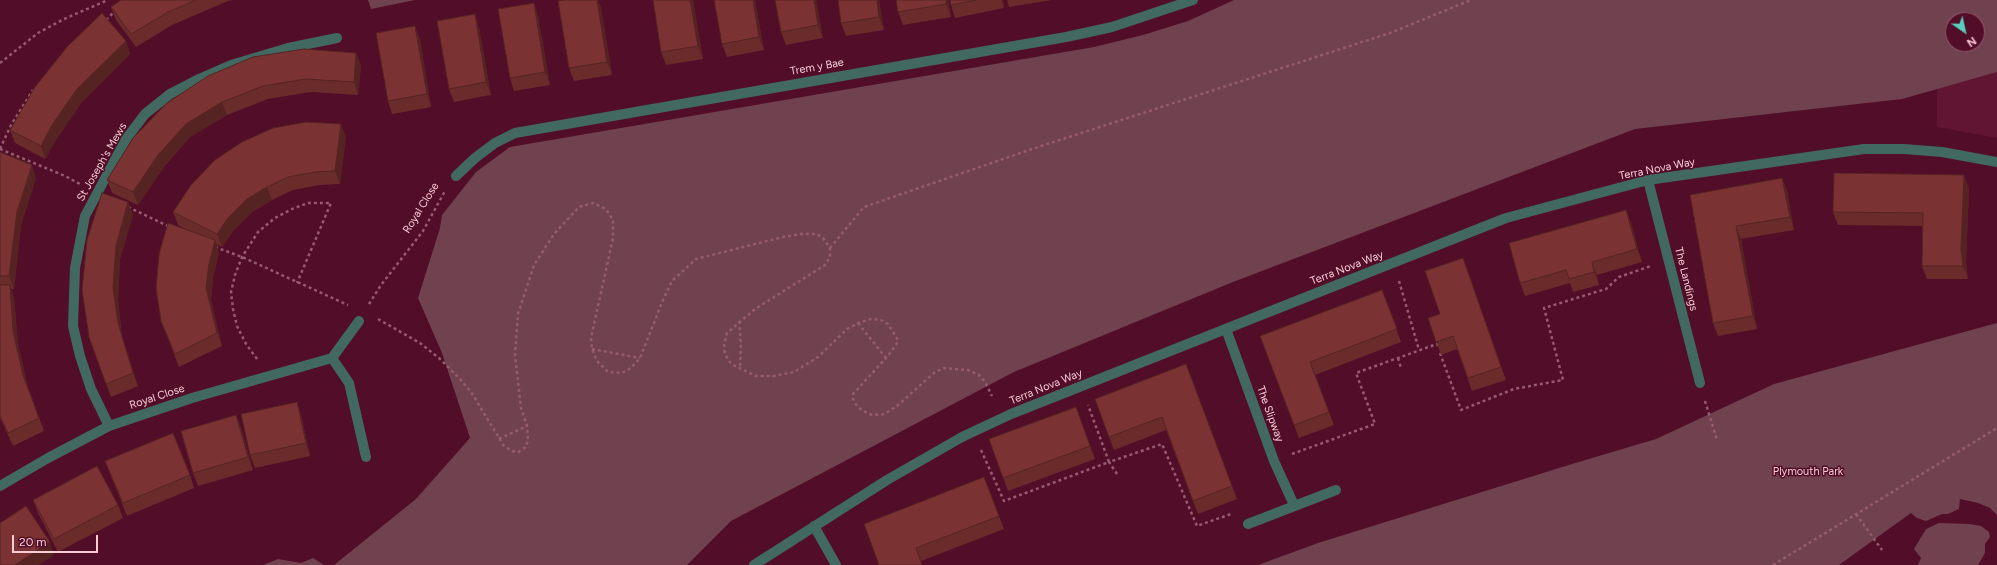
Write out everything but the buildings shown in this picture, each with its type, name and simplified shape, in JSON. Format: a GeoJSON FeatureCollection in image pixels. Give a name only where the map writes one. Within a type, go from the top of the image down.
{"type":"FeatureCollection","features":[{"type":"Feature","properties":{"kind":"street","name":"Trem y Bae"},"geometry":{"type":"LineString","coordinates":[[456,176],[475,158],[495,143],[515,133],[904,64],[1066,37],[1112,27],[1193,0]]}},
{"type":"Feature","properties":{"kind":"street","name":"St Joseph's Mews"},"geometry":{"type":"LineString","coordinates":[[109,426],[91,389],[80,356],[74,326],[75,268],[85,216],[126,139],[144,114],[170,94],[198,78],[231,65],[288,48],[337,38]]}},
{"type":"Feature","properties":{"kind":"street","name":"Terra Nova Way"},"geometry":{"type":"LineString","coordinates":[[754,565],[888,480],[973,432],[1040,401],[1506,218],[1648,180],[1864,149],[1904,149],[1942,152],[1997,162]]}},
{"type":"Feature","properties":{"kind":"street","name":"The Landings"},"geometry":{"type":"LineString","coordinates":[[1648,180],[1700,383]]}},
{"type":"Feature","properties":{"kind":"street"},"geometry":{"type":"LineString","coordinates":[[359,321],[332,358],[349,383],[366,457]]}},
{"type":"Feature","properties":{"kind":"street","name":"The Slipway"},"geometry":{"type":"LineString","coordinates":[[1226,329],[1274,461],[1294,506]]}},
{"type":"Feature","properties":{"kind":"street","name":"Royal Close"},"geometry":{"type":"LineString","coordinates":[[0,486],[48,458],[109,426],[274,374],[332,358]]}},
{"type":"Feature","properties":{"kind":"street"},"geometry":{"type":"LineString","coordinates":[[1248,524],[1336,490]]}},
{"type":"Feature","properties":{"kind":"street"},"geometry":{"type":"LineString","coordinates":[[814,526],[836,565]]}},
{"type":"Feature","properties":{"kind":"path"},"geometry":{"type":"LineString","coordinates":[[0,63],[38,33],[75,14],[108,0]]}},
{"type":"Feature","properties":{"kind":"path"},"geometry":{"type":"LineString","coordinates":[[830,248],[864,207],[1035,148],[1390,33],[1470,0]]}},
{"type":"Feature","properties":{"kind":"path"},"geometry":{"type":"LineString","coordinates":[[100,25],[117,10]]}},
{"type":"Feature","properties":{"kind":"path"},"geometry":{"type":"LineString","coordinates":[[37,86],[11,125],[0,149],[66,176]]}},
{"type":"Feature","properties":{"kind":"path","name":"Royal Close"},"geometry":{"type":"LineString","coordinates":[[367,307],[381,285],[422,231],[441,196],[456,176]]}},
{"type":"Feature","properties":{"kind":"path"},"geometry":{"type":"LineString","coordinates":[[274,374],[258,360],[246,344],[237,326],[232,292],[235,275],[242,257],[258,232],[274,218],[292,208],[308,203],[331,203],[297,283]]}},
{"type":"Feature","properties":{"kind":"path"},"geometry":{"type":"LineString","coordinates":[[376,318],[420,343],[459,378],[489,420],[504,446],[512,451],[518,452],[526,447],[528,439],[527,426],[521,408],[515,355],[518,314],[534,265],[554,234],[579,207],[593,203],[606,209],[613,220],[613,238],[591,338],[592,349],[597,360],[608,372],[622,373],[631,368],[640,358],[672,281],[696,259],[756,243],[801,234],[817,234],[823,238],[830,248],[830,257],[826,265],[739,321],[727,333],[724,345],[725,354],[731,364],[756,376],[774,376],[794,372],[818,358],[847,328],[858,322],[871,319],[881,320],[888,324],[898,340],[886,358],[853,394],[853,399],[857,406],[872,415],[884,414],[897,406],[935,372],[944,368],[968,370],[979,376],[985,382],[992,396]]}},
{"type":"Feature","properties":{"kind":"path"},"geometry":{"type":"LineString","coordinates":[[122,205],[175,229]]}},
{"type":"Feature","properties":{"kind":"path"},"geometry":{"type":"LineString","coordinates":[[211,245],[242,257],[351,306]]}},
{"type":"Feature","properties":{"kind":"path"},"geometry":{"type":"LineString","coordinates":[[1393,263],[1419,350]]}},
{"type":"Feature","properties":{"kind":"path"},"geometry":{"type":"LineString","coordinates":[[1274,461],[1375,424],[1356,373],[1437,344],[1461,410],[1514,389],[1563,380],[1544,308],[1606,290],[1619,277],[1651,266]]}},
{"type":"Feature","properties":{"kind":"path"},"geometry":{"type":"LineString","coordinates":[[739,321],[741,344],[740,369]]}},
{"type":"Feature","properties":{"kind":"path"},"geometry":{"type":"LineString","coordinates":[[858,322],[886,358]]}},
{"type":"Feature","properties":{"kind":"path"},"geometry":{"type":"LineString","coordinates":[[592,349],[640,358]]}},
{"type":"Feature","properties":{"kind":"path"},"geometry":{"type":"LineString","coordinates":[[1398,358],[1401,368]]}},
{"type":"Feature","properties":{"kind":"path"},"geometry":{"type":"LineString","coordinates":[[1700,383],[1717,440]]}},
{"type":"Feature","properties":{"kind":"path"},"geometry":{"type":"LineString","coordinates":[[1081,385],[1109,462],[1117,474]]}},
{"type":"Feature","properties":{"kind":"path"},"geometry":{"type":"LineString","coordinates":[[499,439],[527,426]]}},
{"type":"Feature","properties":{"kind":"path"},"geometry":{"type":"LineString","coordinates":[[1773,565],[1997,428]]}},
{"type":"Feature","properties":{"kind":"path"},"geometry":{"type":"LineString","coordinates":[[973,432],[1004,501],[1162,444],[1197,526],[1237,512]]}},
{"type":"Feature","properties":{"kind":"path"},"geometry":{"type":"LineString","coordinates":[[1856,514],[1882,550]]}},
{"type":"Feature","properties":{"kind":"shaded area"},"geometry":{"type":"Polygon","coordinates":[[[1997,72],[1997,138],[1937,127],[1937,88],[1997,72]]]}},
{"type":"Feature","properties":{"kind":"green space"},"geometry":{"type":"Polygon","coordinates":[[[368,0],[415,0],[371,9],[368,0]]]}},
{"type":"Feature","properties":{"kind":"green space"},"geometry":{"type":"Polygon","coordinates":[[[1234,0],[1997,0],[1997,72],[1902,99],[1635,129],[1233,282],[1014,372],[731,521],[687,565],[334,565],[416,499],[470,438],[442,353],[418,298],[440,228],[442,215],[476,172],[510,147],[1094,47],[1143,35],[1188,21],[1234,0]]]}},
{"type":"Feature","properties":{"kind":"green space","name":"Plymouth Park"},"geometry":{"type":"Polygon","coordinates":[[[1997,323],[1997,515],[1990,508],[1978,503],[1960,499],[1959,509],[1926,521],[1917,518],[1911,513],[1839,565],[1258,565],[1318,543],[1656,439],[1774,384],[1997,323]]]}},
{"type":"Feature","properties":{"kind":"green space"},"geometry":{"type":"Polygon","coordinates":[[[1939,523],[1970,524],[1981,526],[1989,532],[1990,537],[1985,544],[1985,553],[1978,565],[1918,565],[1921,558],[1914,549],[1926,529],[1939,523]]]}},
{"type":"Feature","properties":{"kind":"green space"},"geometry":{"type":"Polygon","coordinates":[[[313,558],[324,565],[263,565],[278,559],[301,563],[313,558]]]}}]}
